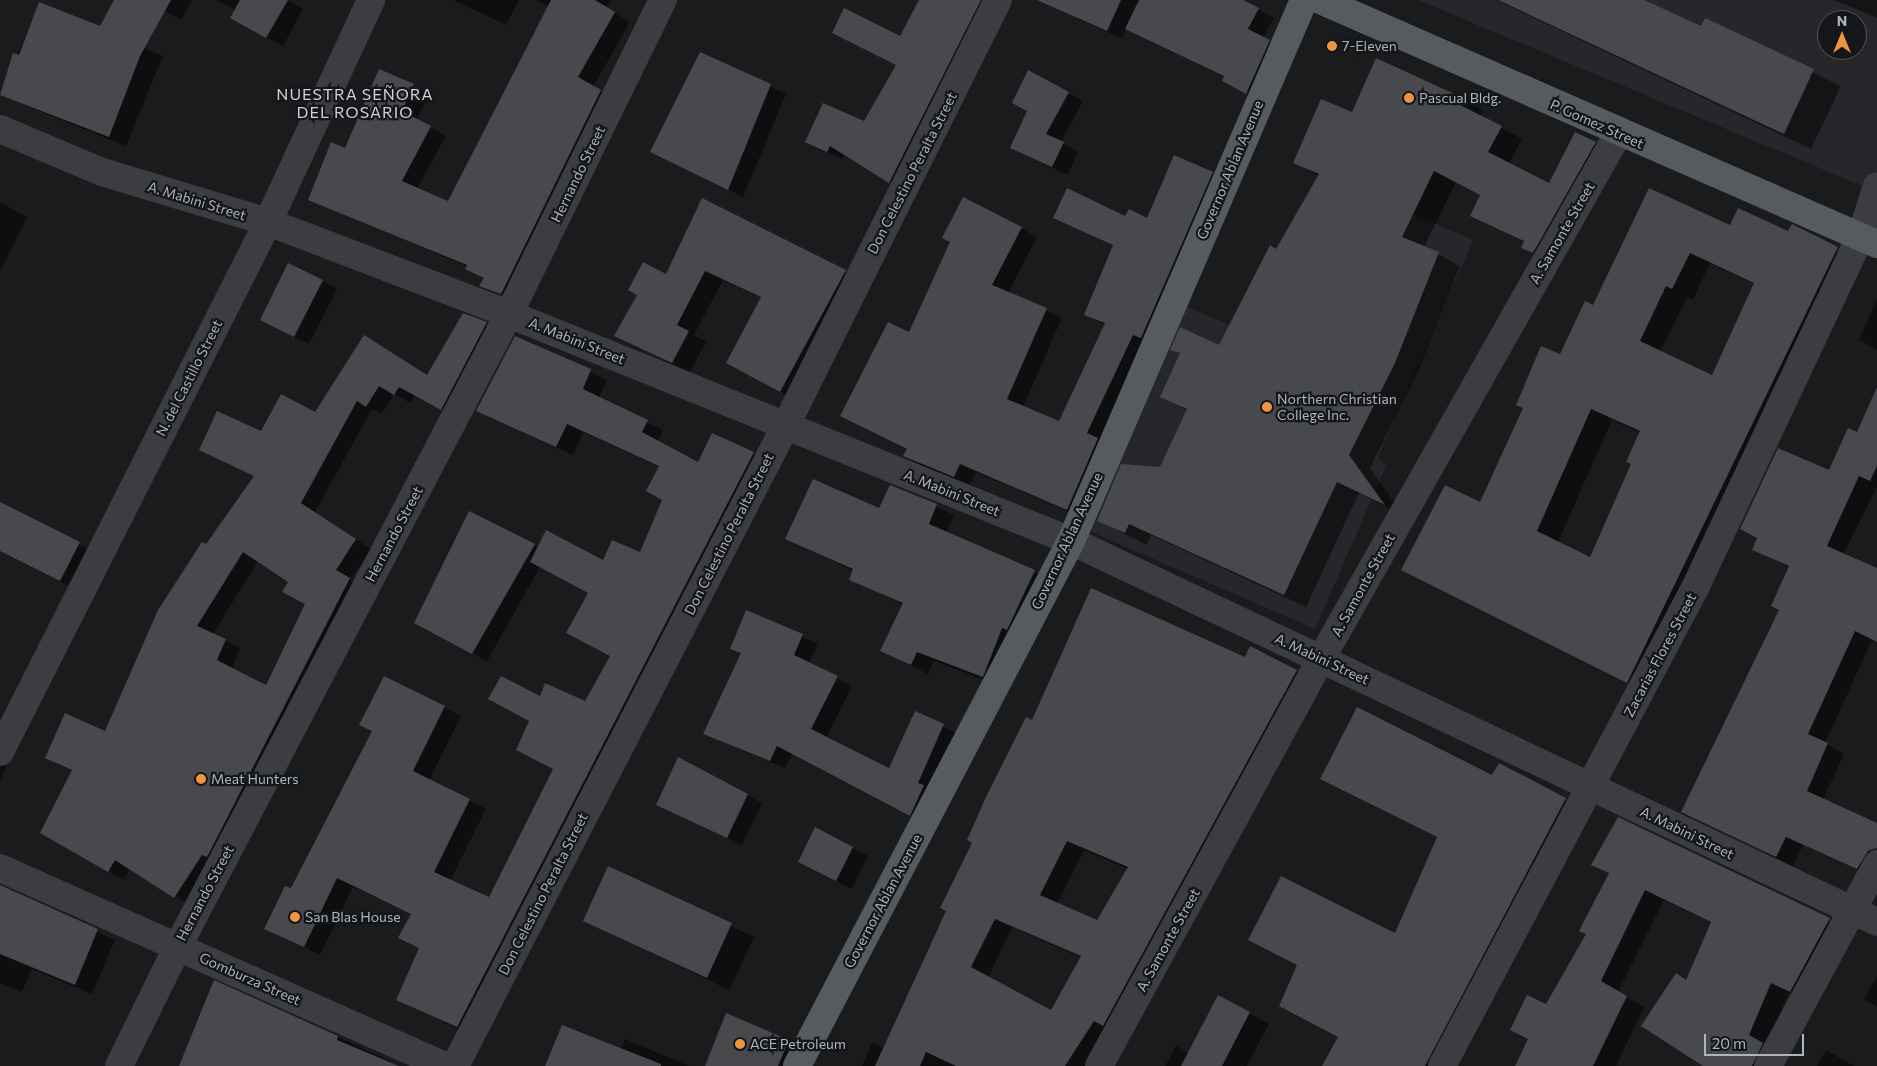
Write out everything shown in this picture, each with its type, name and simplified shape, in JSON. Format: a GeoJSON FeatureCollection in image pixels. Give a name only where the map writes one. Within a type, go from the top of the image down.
{"type":"FeatureCollection","features":[{"type":"Feature","properties":{"kind":"main road","name":"Governor Ablan Avenue"},"geometry":{"type":"LineString","coordinates":[[797,1066],[1071,541],[1304,0]]}},
{"type":"Feature","properties":{"kind":"main road","name":"P. Gomez Street"},"geometry":{"type":"LineString","coordinates":[[1320,0],[1618,134],[1869,240]]}},
{"type":"Feature","properties":{"kind":"street","name":"N. del Castillo Street"},"geometry":{"type":"LineString","coordinates":[[0,752],[268,222],[371,0]]}},
{"type":"Feature","properties":{"kind":"street","name":"Hernando Street"},"geometry":{"type":"LineString","coordinates":[[120,1066],[178,946],[509,314],[663,0]]}},
{"type":"Feature","properties":{"kind":"street","name":"Don Celestino Peralta Street"},"geometry":{"type":"LineString","coordinates":[[454,1066],[786,425],[998,0]]}},
{"type":"Feature","properties":{"kind":"street","name":"A. Mabini Street"},"geometry":{"type":"LineString","coordinates":[[0,129],[102,172],[268,222],[509,314],[1071,541],[1321,658],[1851,912],[1877,922]]}},
{"type":"Feature","properties":{"kind":"street","name":"A. Samonte Street"},"geometry":{"type":"LineString","coordinates":[[1099,1066],[1321,658],[1618,134]]}},
{"type":"Feature","properties":{"kind":"street","name":"Zacarias Flores Street"},"geometry":{"type":"LineString","coordinates":[[1442,1066],[1695,588],[1869,240],[1877,186]]}},
{"type":"Feature","properties":{"kind":"street"},"geometry":{"type":"LineString","coordinates":[[1768,1066],[1877,864]]}},
{"type":"Feature","properties":{"kind":"street","name":"Gomburza Street"},"geometry":{"type":"LineString","coordinates":[[0,868],[445,1066]]}},
{"type":"Feature","properties":{"kind":"shaded area"},"geometry":{"type":"Polygon","coordinates":[[[1418,0],[1877,0],[1877,192],[1418,0]]]}},
{"type":"Feature","properties":{"kind":"shaded area","name":"Northern Christian College Inc."},"geometry":{"type":"Polygon","coordinates":[[[1375,198],[1473,240],[1378,457],[1386,466],[1315,629],[1080,527],[1179,303],[1304,357],[1375,198]]]}},
{"type":"Feature","properties":{"kind":"building"},"geometry":{"type":"Polygon","coordinates":[[[114,0],[171,0],[140,56],[109,137],[0,95],[13,53],[19,55],[39,2],[100,26],[114,0]]]}},
{"type":"Feature","properties":{"kind":"building"},"geometry":{"type":"Polygon","coordinates":[[[240,0],[288,0],[266,38],[230,18],[240,0]]]}},
{"type":"Feature","properties":{"kind":"building"},"geometry":{"type":"Polygon","coordinates":[[[551,0],[595,0],[615,12],[578,77],[601,90],[501,294],[479,286],[484,278],[465,269],[467,265],[308,200],[331,142],[345,148],[379,69],[414,84],[402,111],[431,126],[402,181],[448,201],[551,0]]]}},
{"type":"Feature","properties":{"kind":"building"},"geometry":{"type":"Polygon","coordinates":[[[919,0],[981,0],[889,183],[830,146],[827,152],[805,142],[823,103],[864,121],[896,65],[832,33],[844,8],[900,36],[919,0]]]}},
{"type":"Feature","properties":{"kind":"building"},"geometry":{"type":"Polygon","coordinates":[[[1037,0],[1121,0],[1107,31],[1037,0]]]}},
{"type":"Feature","properties":{"kind":"building"},"geometry":{"type":"Polygon","coordinates":[[[1139,0],[1243,0],[1259,8],[1248,29],[1270,40],[1246,94],[1222,81],[1224,76],[1125,29],[1139,0]]]}},
{"type":"Feature","properties":{"kind":"building"},"geometry":{"type":"Polygon","coordinates":[[[1498,0],[1644,0],[1701,26],[1705,18],[1814,69],[1784,134],[1498,0]]]}},
{"type":"Feature","properties":{"kind":"building"},"geometry":{"type":"Polygon","coordinates":[[[700,52],[771,84],[728,190],[650,152],[700,52]]]}},
{"type":"Feature","properties":{"kind":"building","name":"Northern Christian College Inc."},"geometry":{"type":"Polygon","coordinates":[[[1376,58],[1461,97],[1458,104],[1502,126],[1488,152],[1549,183],[1575,132],[1596,142],[1533,253],[1521,248],[1524,241],[1470,216],[1480,195],[1434,171],[1402,237],[1439,252],[1395,363],[1349,455],[1385,505],[1337,482],[1284,595],[1129,524],[1125,533],[1097,521],[1121,464],[1160,467],[1187,409],[1160,397],[1180,353],[1170,350],[1180,327],[1219,345],[1270,245],[1276,249],[1319,174],[1293,163],[1321,99],[1352,112],[1376,58]]]}},
{"type":"Feature","properties":{"kind":"building"},"geometry":{"type":"Polygon","coordinates":[[[1028,70],[1069,92],[1046,134],[1064,142],[1052,167],[1010,148],[1027,111],[1012,103],[1028,70]]]}},
{"type":"Feature","properties":{"kind":"building"},"geometry":{"type":"Polygon","coordinates":[[[1174,155],[1213,172],[1141,338],[1133,335],[1087,433],[1098,438],[1067,510],[960,464],[954,477],[903,456],[907,449],[840,416],[888,322],[909,332],[950,242],[942,238],[963,197],[1022,227],[992,285],[1047,308],[1007,399],[1059,421],[1105,323],[1084,315],[1113,245],[1053,218],[1067,188],[1125,216],[1129,209],[1147,218],[1174,155]]]}},
{"type":"Feature","properties":{"kind":"building"},"geometry":{"type":"Polygon","coordinates":[[[1649,188],[1730,225],[1738,208],[1788,231],[1792,224],[1838,247],[1627,683],[1401,570],[1445,485],[1480,502],[1523,408],[1516,405],[1541,346],[1560,354],[1585,301],[1593,305],[1649,188]],[[1690,253],[1672,289],[1666,286],[1640,341],[1712,375],[1754,283],[1690,253]],[[1591,409],[1537,531],[1590,557],[1631,464],[1626,462],[1640,431],[1591,409]]]}},
{"type":"Feature","properties":{"kind":"building"},"geometry":{"type":"Polygon","coordinates":[[[702,198],[846,270],[780,392],[726,363],[761,297],[705,271],[677,325],[689,331],[672,363],[614,336],[637,295],[628,290],[643,262],[666,274],[702,198]]]}},
{"type":"Feature","properties":{"kind":"building"},"geometry":{"type":"Polygon","coordinates":[[[288,263],[323,280],[294,337],[260,320],[288,263]]]}},
{"type":"Feature","properties":{"kind":"building"},"geometry":{"type":"Polygon","coordinates":[[[463,313],[487,322],[441,410],[399,387],[394,395],[379,386],[366,407],[357,401],[301,503],[356,539],[336,570],[350,578],[207,857],[202,855],[174,898],[115,860],[108,872],[40,833],[72,770],[45,758],[65,713],[105,731],[158,610],[202,542],[206,544],[254,476],[199,450],[217,411],[261,431],[281,394],[315,412],[364,335],[427,375],[463,313]],[[243,552],[197,626],[226,639],[217,660],[266,685],[305,604],[282,592],[288,582],[243,552]]]}},
{"type":"Feature","properties":{"kind":"building"},"geometry":{"type":"Polygon","coordinates":[[[515,336],[591,369],[583,389],[648,420],[642,432],[698,462],[712,433],[754,452],[457,1027],[396,1000],[419,948],[398,938],[411,914],[337,878],[304,947],[264,929],[285,886],[291,888],[372,731],[359,725],[384,676],[445,706],[413,771],[470,799],[434,872],[489,897],[553,769],[516,750],[529,721],[488,699],[501,676],[540,696],[545,683],[585,701],[610,656],[566,633],[588,593],[530,562],[546,530],[603,560],[612,540],[640,552],[662,500],[646,491],[659,466],[567,424],[556,447],[476,411],[515,336]]]}},
{"type":"Feature","properties":{"kind":"building"},"geometry":{"type":"Polygon","coordinates":[[[1877,387],[1877,466],[1870,481],[1859,476],[1827,546],[1877,568],[1877,642],[1855,631],[1808,734],[1828,743],[1807,791],[1877,823],[1877,848],[1868,851],[1857,869],[1786,837],[1776,857],[1681,812],[1779,610],[1771,606],[1789,566],[1752,550],[1757,538],[1740,529],[1778,448],[1829,470],[1848,428],[1857,432],[1877,387]]]}},
{"type":"Feature","properties":{"kind":"building"},"geometry":{"type":"Polygon","coordinates":[[[813,479],[879,508],[890,485],[937,504],[929,524],[1035,570],[1007,630],[1002,628],[983,677],[917,652],[911,665],[880,651],[903,603],[849,580],[853,569],[785,539],[813,479]]]}},
{"type":"Feature","properties":{"kind":"building"},"geometry":{"type":"Polygon","coordinates":[[[0,502],[80,542],[60,581],[0,551],[0,502]]]}},
{"type":"Feature","properties":{"kind":"building"},"geometry":{"type":"Polygon","coordinates":[[[469,511],[535,544],[472,654],[414,623],[469,511]]]}},
{"type":"Feature","properties":{"kind":"building"},"geometry":{"type":"Polygon","coordinates":[[[1091,588],[1245,657],[1250,646],[1297,670],[1103,1026],[1094,1021],[1065,1066],[956,1066],[926,1052],[920,1066],[875,1066],[946,911],[940,908],[972,843],[967,840],[985,799],[1026,717],[1032,720],[1091,588]],[[1067,841],[1040,895],[1097,920],[1128,867],[1067,841]],[[995,919],[971,967],[1051,1010],[1081,956],[995,919]]]}},
{"type":"Feature","properties":{"kind":"building"},"geometry":{"type":"Polygon","coordinates":[[[746,610],[803,634],[794,655],[838,676],[811,729],[889,768],[915,711],[944,724],[918,783],[924,785],[910,816],[777,746],[770,761],[703,734],[741,653],[730,649],[746,610]]]}},
{"type":"Feature","properties":{"kind":"building"},"geometry":{"type":"Polygon","coordinates":[[[1357,707],[1492,775],[1499,763],[1566,798],[1425,1066],[1322,1066],[1338,1037],[1279,1006],[1297,965],[1248,940],[1281,876],[1395,933],[1437,837],[1320,779],[1357,707]]]}},
{"type":"Feature","properties":{"kind":"building"},"geometry":{"type":"Polygon","coordinates":[[[678,757],[748,794],[727,838],[656,805],[678,757]]]}},
{"type":"Feature","properties":{"kind":"building"},"geometry":{"type":"Polygon","coordinates":[[[1618,817],[1830,918],[1790,992],[1771,983],[1749,1035],[1763,1043],[1752,1066],[1703,1066],[1641,1026],[1676,973],[1686,980],[1711,922],[1645,890],[1601,981],[1627,996],[1593,1066],[1515,1066],[1528,1039],[1510,1030],[1527,995],[1546,1004],[1586,934],[1579,931],[1609,873],[1591,865],[1618,817]]]}},
{"type":"Feature","properties":{"kind":"building"},"geometry":{"type":"Polygon","coordinates":[[[815,827],[853,847],[836,881],[798,862],[815,827]]]}},
{"type":"Feature","properties":{"kind":"building"},"geometry":{"type":"Polygon","coordinates":[[[608,866],[732,923],[707,978],[583,921],[608,866]]]}},
{"type":"Feature","properties":{"kind":"building"},"geometry":{"type":"Polygon","coordinates":[[[0,885],[98,929],[75,985],[0,954],[0,885]]]}},
{"type":"Feature","properties":{"kind":"building"},"geometry":{"type":"Polygon","coordinates":[[[214,980],[338,1036],[337,1040],[399,1066],[179,1066],[214,980]]]}},
{"type":"Feature","properties":{"kind":"building"},"geometry":{"type":"Polygon","coordinates":[[[1218,995],[1250,1012],[1222,1066],[1181,1066],[1218,995]]]}},
{"type":"Feature","properties":{"kind":"building"},"geometry":{"type":"Polygon","coordinates":[[[726,1013],[789,1040],[778,1066],[705,1066],[726,1013]]]}},
{"type":"Feature","properties":{"kind":"building"},"geometry":{"type":"Polygon","coordinates":[[[562,1025],[661,1064],[661,1066],[545,1066],[562,1025]]]}},
{"type":"Feature","properties":{"kind":"place","name":"7-Eleven"},"geometry":{"type":"Point","coordinates":[1332,46]}},
{"type":"Feature","properties":{"kind":"place","name":"Pascual Bldg."},"geometry":{"type":"Point","coordinates":[1409,98]}},
{"type":"Feature","properties":{"kind":"place","name":"Northern Christian College Inc."},"geometry":{"type":"Point","coordinates":[1267,407]}},
{"type":"Feature","properties":{"kind":"place","name":"Meat Hunters"},"geometry":{"type":"Point","coordinates":[201,779]}},
{"type":"Feature","properties":{"kind":"place","name":"San Blas House"},"geometry":{"type":"Point","coordinates":[295,917]}},
{"type":"Feature","properties":{"kind":"place","name":"ACE Petroleum"},"geometry":{"type":"Point","coordinates":[740,1044]}},
{"type":"Feature","properties":{"kind":"district","name":"NUESTRA SEÑORA DEL ROSARIO"},"geometry":{"type":"Point","coordinates":[355,103]}}]}
